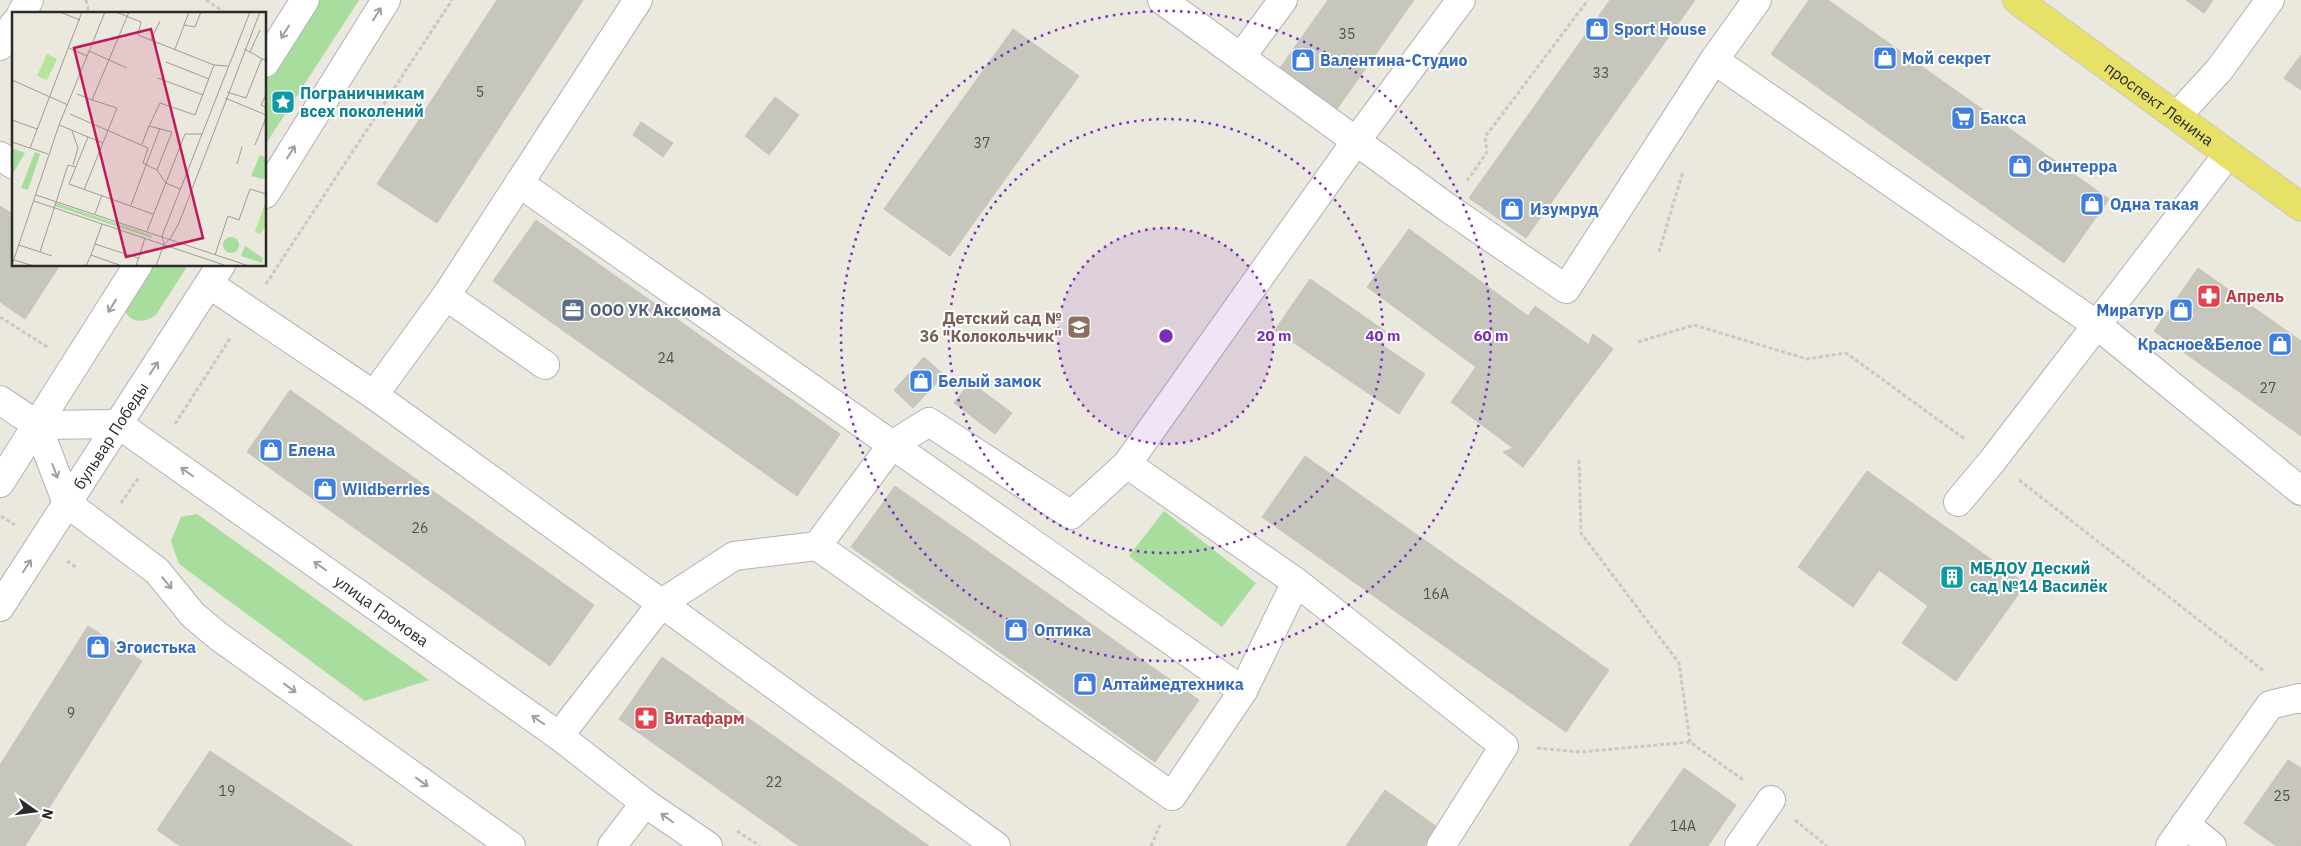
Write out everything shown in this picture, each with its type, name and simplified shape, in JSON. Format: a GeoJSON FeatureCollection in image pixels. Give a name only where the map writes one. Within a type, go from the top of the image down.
{"type":"FeatureCollection","features":[{"type":"Feature","properties":{"kind":"main road","name":"проспект Ленина"},"geometry":{"type":"LineString","coordinates":[[2017,0],[2301,207]]}},
{"type":"Feature","properties":{"kind":"street"},"geometry":{"type":"LineString","coordinates":[[21,12],[29,0]]}},
{"type":"Feature","properties":{"kind":"street"},"geometry":{"type":"LineString","coordinates":[[266,61],[305,0]]}},
{"type":"Feature","properties":{"kind":"street"},"geometry":{"type":"LineString","coordinates":[[266,192],[386,0]]}},
{"type":"Feature","properties":{"kind":"street"},"geometry":{"type":"LineString","coordinates":[[374,395],[446,296],[638,0]]}},
{"type":"Feature","properties":{"kind":"street"},"geometry":{"type":"LineString","coordinates":[[1162,0],[1448,208],[1566,289],[1714,60],[1757,0]]}},
{"type":"Feature","properties":{"kind":"street"},"geometry":{"type":"LineString","coordinates":[[1241,57],[1282,0]]}},
{"type":"Feature","properties":{"kind":"street"},"geometry":{"type":"LineString","coordinates":[[817,546],[892,445],[928,422],[1071,515],[1127,464],[1356,141],[1461,0]]}},
{"type":"Feature","properties":{"kind":"street"},"geometry":{"type":"LineString","coordinates":[[2177,116],[2220,69],[2270,0]]}},
{"type":"Feature","properties":{"kind":"street"},"geometry":{"type":"LineString","coordinates":[[0,46],[12,27]]}},
{"type":"Feature","properties":{"kind":"street"},"geometry":{"type":"LineString","coordinates":[[1714,60],[2097,325],[2301,491]]}},
{"type":"Feature","properties":{"kind":"street"},"geometry":{"type":"LineString","coordinates":[[1958,502],[1993,460],[2228,154]]}},
{"type":"Feature","properties":{"kind":"street"},"geometry":{"type":"LineString","coordinates":[[0,156],[12,164]]}},
{"type":"Feature","properties":{"kind":"street"},"geometry":{"type":"LineString","coordinates":[[519,183],[1242,691]]}},
{"type":"Feature","properties":{"kind":"street"},"geometry":{"type":"LineString","coordinates":[[0,483],[137,266]]}},
{"type":"Feature","properties":{"kind":"street"},"geometry":{"type":"LineString","coordinates":[[215,274],[249,311],[374,395],[996,846]]}},
{"type":"Feature","properties":{"kind":"street","name":"бульвар Победы"},"geometry":{"type":"LineString","coordinates":[[0,607],[215,274]]}},
{"type":"Feature","properties":{"kind":"street"},"geometry":{"type":"LineString","coordinates":[[446,296],[545,365]]}},
{"type":"Feature","properties":{"kind":"street"},"geometry":{"type":"LineString","coordinates":[[0,400],[37,425],[118,424]]}},
{"type":"Feature","properties":{"kind":"street","name":"улица Громова"},"geometry":{"type":"LineString","coordinates":[[118,424],[559,736],[645,803],[708,846]]}},
{"type":"Feature","properties":{"kind":"street"},"geometry":{"type":"LineString","coordinates":[[37,425],[67,503],[156,571],[193,615],[218,636],[511,846]]}},
{"type":"Feature","properties":{"kind":"street"},"geometry":{"type":"LineString","coordinates":[[1127,464],[1296,582],[1504,746],[1441,846]]}},
{"type":"Feature","properties":{"kind":"street"},"geometry":{"type":"LineString","coordinates":[[559,736],[662,603],[734,556],[817,546],[1172,796],[1242,691],[1296,582]]}},
{"type":"Feature","properties":{"kind":"street"},"geometry":{"type":"LineString","coordinates":[[2170,846],[2270,705],[2301,699]]}},
{"type":"Feature","properties":{"kind":"street"},"geometry":{"type":"LineString","coordinates":[[1739,846],[1771,800]]}},
{"type":"Feature","properties":{"kind":"street"},"geometry":{"type":"LineString","coordinates":[[612,846],[645,803]]}},
{"type":"Feature","properties":{"kind":"street"},"geometry":{"type":"LineString","coordinates":[[2185,824],[2212,846]]}},
{"type":"Feature","properties":{"kind":"path"},"geometry":{"type":"LineString","coordinates":[[206,0],[224,12]]}},
{"type":"Feature","properties":{"kind":"path"},"geometry":{"type":"LineString","coordinates":[[171,430],[452,0]]}},
{"type":"Feature","properties":{"kind":"path"},"geometry":{"type":"LineString","coordinates":[[1448,208],[1487,152],[1485,137],[1588,0]]}},
{"type":"Feature","properties":{"kind":"path"},"geometry":{"type":"LineString","coordinates":[[0,318],[33,338]]}},
{"type":"Feature","properties":{"kind":"path"},"geometry":{"type":"LineString","coordinates":[[1579,460],[1581,534],[1678,662],[1690,742]]}},
{"type":"Feature","properties":{"kind":"path"},"geometry":{"type":"LineString","coordinates":[[1504,746],[1580,752],[1690,742],[1771,800],[1827,846]]}},
{"type":"Feature","properties":{"kind":"green space"},"geometry":{"type":"Polygon","coordinates":[[[316,0],[359,0],[266,143],[266,77],[316,0]]]}},
{"type":"Feature","properties":{"kind":"green space"},"geometry":{"type":"Polygon","coordinates":[[[144,266],[187,266],[156,315],[146,320],[137,320],[129,317],[123,308],[144,266]]]}},
{"type":"Feature","properties":{"kind":"green space"},"geometry":{"type":"Polygon","coordinates":[[[1164,511],[1256,583],[1222,627],[1129,556],[1164,511]]]}},
{"type":"Feature","properties":{"kind":"green space"},"geometry":{"type":"Polygon","coordinates":[[[197,514],[429,680],[365,701],[179,564],[171,541],[181,517],[197,514]]]}},
{"type":"Feature","properties":{"kind":"building"},"geometry":{"type":"Polygon","coordinates":[[[497,0],[583,0],[437,223],[377,184],[497,0]]]}},
{"type":"Feature","properties":{"kind":"building"},"geometry":{"type":"Polygon","coordinates":[[[1328,0],[1414,0],[1337,109],[1280,68],[1328,0]]]}},
{"type":"Feature","properties":{"kind":"building"},"geometry":{"type":"Polygon","coordinates":[[[1610,0],[1695,0],[1526,238],[1469,198],[1610,0]]]}},
{"type":"Feature","properties":{"kind":"building"},"geometry":{"type":"Polygon","coordinates":[[[1809,0],[1828,0],[2109,199],[2064,263],[1771,54],[1809,0]]]}},
{"type":"Feature","properties":{"kind":"building"},"geometry":{"type":"Polygon","coordinates":[[[2186,0],[2213,0],[2204,13],[2186,0]]]}},
{"type":"Feature","properties":{"kind":"building"},"geometry":{"type":"Polygon","coordinates":[[[1013,29],[1079,76],[950,256],[884,209],[1013,29]]]}},
{"type":"Feature","properties":{"kind":"building"},"geometry":{"type":"Polygon","coordinates":[[[2301,55],[2301,90],[2284,78],[2301,55]]]}},
{"type":"Feature","properties":{"kind":"building"},"geometry":{"type":"Polygon","coordinates":[[[775,97],[799,115],[769,155],[745,136],[775,97]]]}},
{"type":"Feature","properties":{"kind":"building"},"geometry":{"type":"Polygon","coordinates":[[[641,122],[673,143],[663,157],[633,135],[641,122]]]}},
{"type":"Feature","properties":{"kind":"building"},"geometry":{"type":"Polygon","coordinates":[[[0,206],[12,214],[12,266],[59,266],[25,319],[0,302],[0,206]]]}},
{"type":"Feature","properties":{"kind":"building"},"geometry":{"type":"Polygon","coordinates":[[[536,220],[840,434],[797,496],[493,281],[536,220]]]}},
{"type":"Feature","properties":{"kind":"building"},"geometry":{"type":"Polygon","coordinates":[[[1409,229],[1528,316],[1535,306],[1589,345],[1513,448],[1451,402],[1476,367],[1367,287],[1409,229]]]}},
{"type":"Feature","properties":{"kind":"building"},"geometry":{"type":"Polygon","coordinates":[[[2198,268],[2301,341],[2301,436],[2154,331],[2198,268]]]}},
{"type":"Feature","properties":{"kind":"building"},"geometry":{"type":"Polygon","coordinates":[[[1310,279],[1385,331],[1382,345],[1425,374],[1399,414],[1275,330],[1310,279]]]}},
{"type":"Feature","properties":{"kind":"building"},"geometry":{"type":"Polygon","coordinates":[[[1593,334],[1613,349],[1523,467],[1503,452],[1513,448],[1589,345],[1593,334]]]}},
{"type":"Feature","properties":{"kind":"building"},"geometry":{"type":"Polygon","coordinates":[[[924,357],[944,375],[913,408],[894,390],[924,357]]]}},
{"type":"Feature","properties":{"kind":"building"},"geometry":{"type":"Polygon","coordinates":[[[970,382],[1012,413],[995,434],[954,403],[970,382]]]}},
{"type":"Feature","properties":{"kind":"building"},"geometry":{"type":"Polygon","coordinates":[[[290,390],[594,605],[550,666],[247,452],[290,390]]]}},
{"type":"Feature","properties":{"kind":"building"},"geometry":{"type":"Polygon","coordinates":[[[1305,456],[1609,670],[1566,732],[1262,517],[1305,456]]]}},
{"type":"Feature","properties":{"kind":"building","name":"МБДОУ Деский сад №14 Василёк"},"geometry":{"type":"Polygon","coordinates":[[[1867,471],[2026,584],[1956,681],[1902,643],[1928,606],[1879,570],[1853,607],[1798,567],[1867,471]]]}},
{"type":"Feature","properties":{"kind":"building"},"geometry":{"type":"Polygon","coordinates":[[[895,486],[1199,700],[1155,762],[851,547],[895,486]]]}},
{"type":"Feature","properties":{"kind":"building"},"geometry":{"type":"Polygon","coordinates":[[[88,626],[142,661],[25,846],[0,846],[0,765],[88,626]]]}},
{"type":"Feature","properties":{"kind":"building"},"geometry":{"type":"Polygon","coordinates":[[[662,657],[929,846],[799,846],[619,719],[662,657]]]}},
{"type":"Feature","properties":{"kind":"building"},"geometry":{"type":"Polygon","coordinates":[[[210,751],[353,846],[180,846],[157,830],[210,751]]]}},
{"type":"Feature","properties":{"kind":"building"},"geometry":{"type":"Polygon","coordinates":[[[2288,760],[2301,768],[2301,846],[2276,846],[2244,823],[2288,760]]]}},
{"type":"Feature","properties":{"kind":"building"},"geometry":{"type":"Polygon","coordinates":[[[1684,768],[1736,805],[1708,846],[1629,846],[1684,768]]]}},
{"type":"Feature","properties":{"kind":"building"},"geometry":{"type":"Polygon","coordinates":[[[1385,790],[1437,827],[1424,846],[1346,846],[1385,790]]]}},
{"type":"Feature","properties":{"kind":"place","name":"Sport House"},"geometry":{"type":"Point","coordinates":[1597,29]}},
{"type":"Feature","properties":{"kind":"place","name":"Мой секрет"},"geometry":{"type":"Point","coordinates":[1885,58]}},
{"type":"Feature","properties":{"kind":"place","name":"Валентина-Студио"},"geometry":{"type":"Point","coordinates":[1303,60]}},
{"type":"Feature","properties":{"kind":"place","name":"Пограничникам всех поколений"},"geometry":{"type":"Point","coordinates":[283,102]}},
{"type":"Feature","properties":{"kind":"place","name":"Бакса"},"geometry":{"type":"Point","coordinates":[1963,118]}},
{"type":"Feature","properties":{"kind":"place","name":"Финтерра"},"geometry":{"type":"Point","coordinates":[2020,166]}},
{"type":"Feature","properties":{"kind":"place","name":"Одна такая"},"geometry":{"type":"Point","coordinates":[2092,204]}},
{"type":"Feature","properties":{"kind":"place","name":"Изумруд"},"geometry":{"type":"Point","coordinates":[1512,209]}},
{"type":"Feature","properties":{"kind":"place","name":"Апрель"},"geometry":{"type":"Point","coordinates":[2209,296]}},
{"type":"Feature","properties":{"kind":"place","name":"ООО УК Аксиома"},"geometry":{"type":"Point","coordinates":[573,310]}},
{"type":"Feature","properties":{"kind":"place","name":"Миратур"},"geometry":{"type":"Point","coordinates":[2181,310]}},
{"type":"Feature","properties":{"kind":"place","name":"Детский сад № 36 \"Колокольчик\""},"geometry":{"type":"Point","coordinates":[1079,327]}},
{"type":"Feature","properties":{"kind":"place","name":"Красное&Белое"},"geometry":{"type":"Point","coordinates":[2280,344]}},
{"type":"Feature","properties":{"kind":"place","name":"Белый замок"},"geometry":{"type":"Point","coordinates":[921,381]}},
{"type":"Feature","properties":{"kind":"place","name":"Елена"},"geometry":{"type":"Point","coordinates":[271,450]}},
{"type":"Feature","properties":{"kind":"place","name":"Wildberries"},"geometry":{"type":"Point","coordinates":[325,489]}},
{"type":"Feature","properties":{"kind":"place","name":"МБДОУ Деский сад №14 Василёк"},"geometry":{"type":"Point","coordinates":[1952,577]}},
{"type":"Feature","properties":{"kind":"place","name":"Оптика"},"geometry":{"type":"Point","coordinates":[1016,630]}},
{"type":"Feature","properties":{"kind":"place","name":"Эгоистька"},"geometry":{"type":"Point","coordinates":[98,647]}},
{"type":"Feature","properties":{"kind":"place","name":"Алтаймедтехника"},"geometry":{"type":"Point","coordinates":[1085,684]}},
{"type":"Feature","properties":{"kind":"place","name":"Витафарм"},"geometry":{"type":"Point","coordinates":[646,718]}}]}
